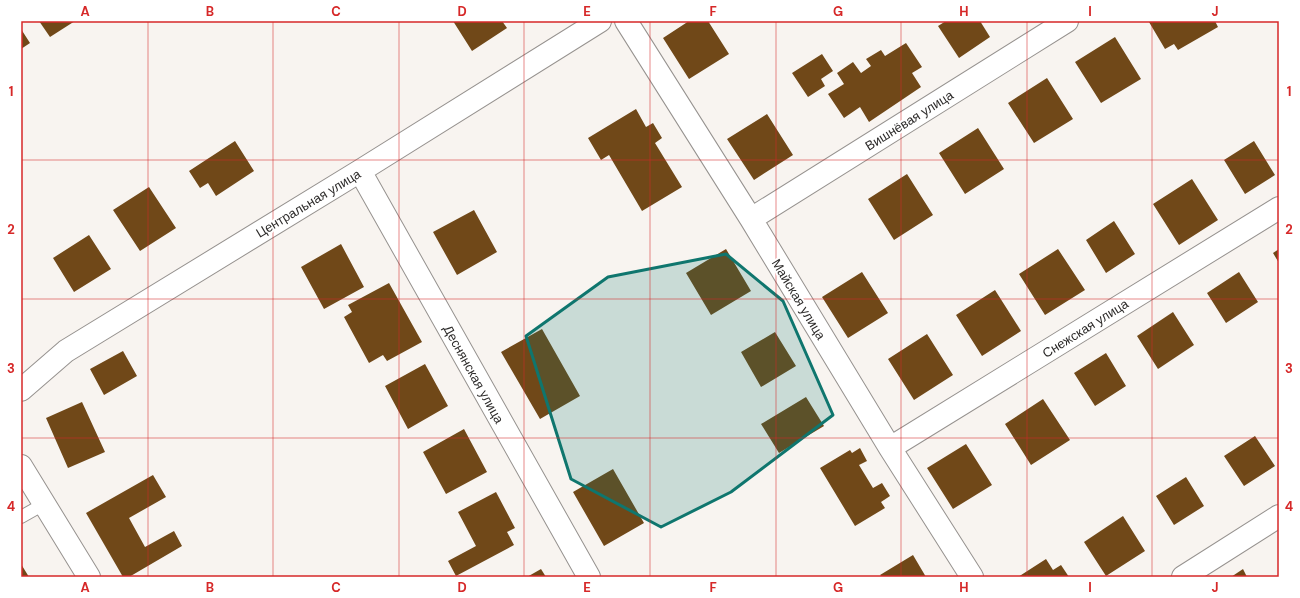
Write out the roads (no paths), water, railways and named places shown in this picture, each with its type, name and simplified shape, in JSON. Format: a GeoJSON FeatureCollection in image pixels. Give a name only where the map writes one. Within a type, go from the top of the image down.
{"type":"FeatureCollection","features":[{"type":"Feature","properties":{"kind":"street","name":"Центральная улица"},"geometry":{"type":"LineString","coordinates":[[21,390],[66,351],[360,171],[600,21]]}},
{"type":"Feature","properties":{"kind":"street","name":"Майская улица"},"geometry":{"type":"LineString","coordinates":[[626,21],[751,219],[890,448],[972,577]]}},
{"type":"Feature","properties":{"kind":"street","name":"Вишнёвая улица"},"geometry":{"type":"LineString","coordinates":[[751,219],[1067,21]]}},
{"type":"Feature","properties":{"kind":"street","name":"Деснянская улица"},"geometry":{"type":"LineString","coordinates":[[360,171],[589,577]]}},
{"type":"Feature","properties":{"kind":"street","name":"Снежская улица"},"geometry":{"type":"LineString","coordinates":[[890,448],[1279,208]]}},
{"type":"Feature","properties":{"kind":"street"},"geometry":{"type":"LineString","coordinates":[[21,466],[89,577]]}},
{"type":"Feature","properties":{"kind":"street"},"geometry":{"type":"LineString","coordinates":[[1183,577],[1279,516]]}},
{"type":"Feature","properties":{"kind":"lane"},"geometry":{"type":"LineString","coordinates":[[21,517],[44,504]]}}]}
